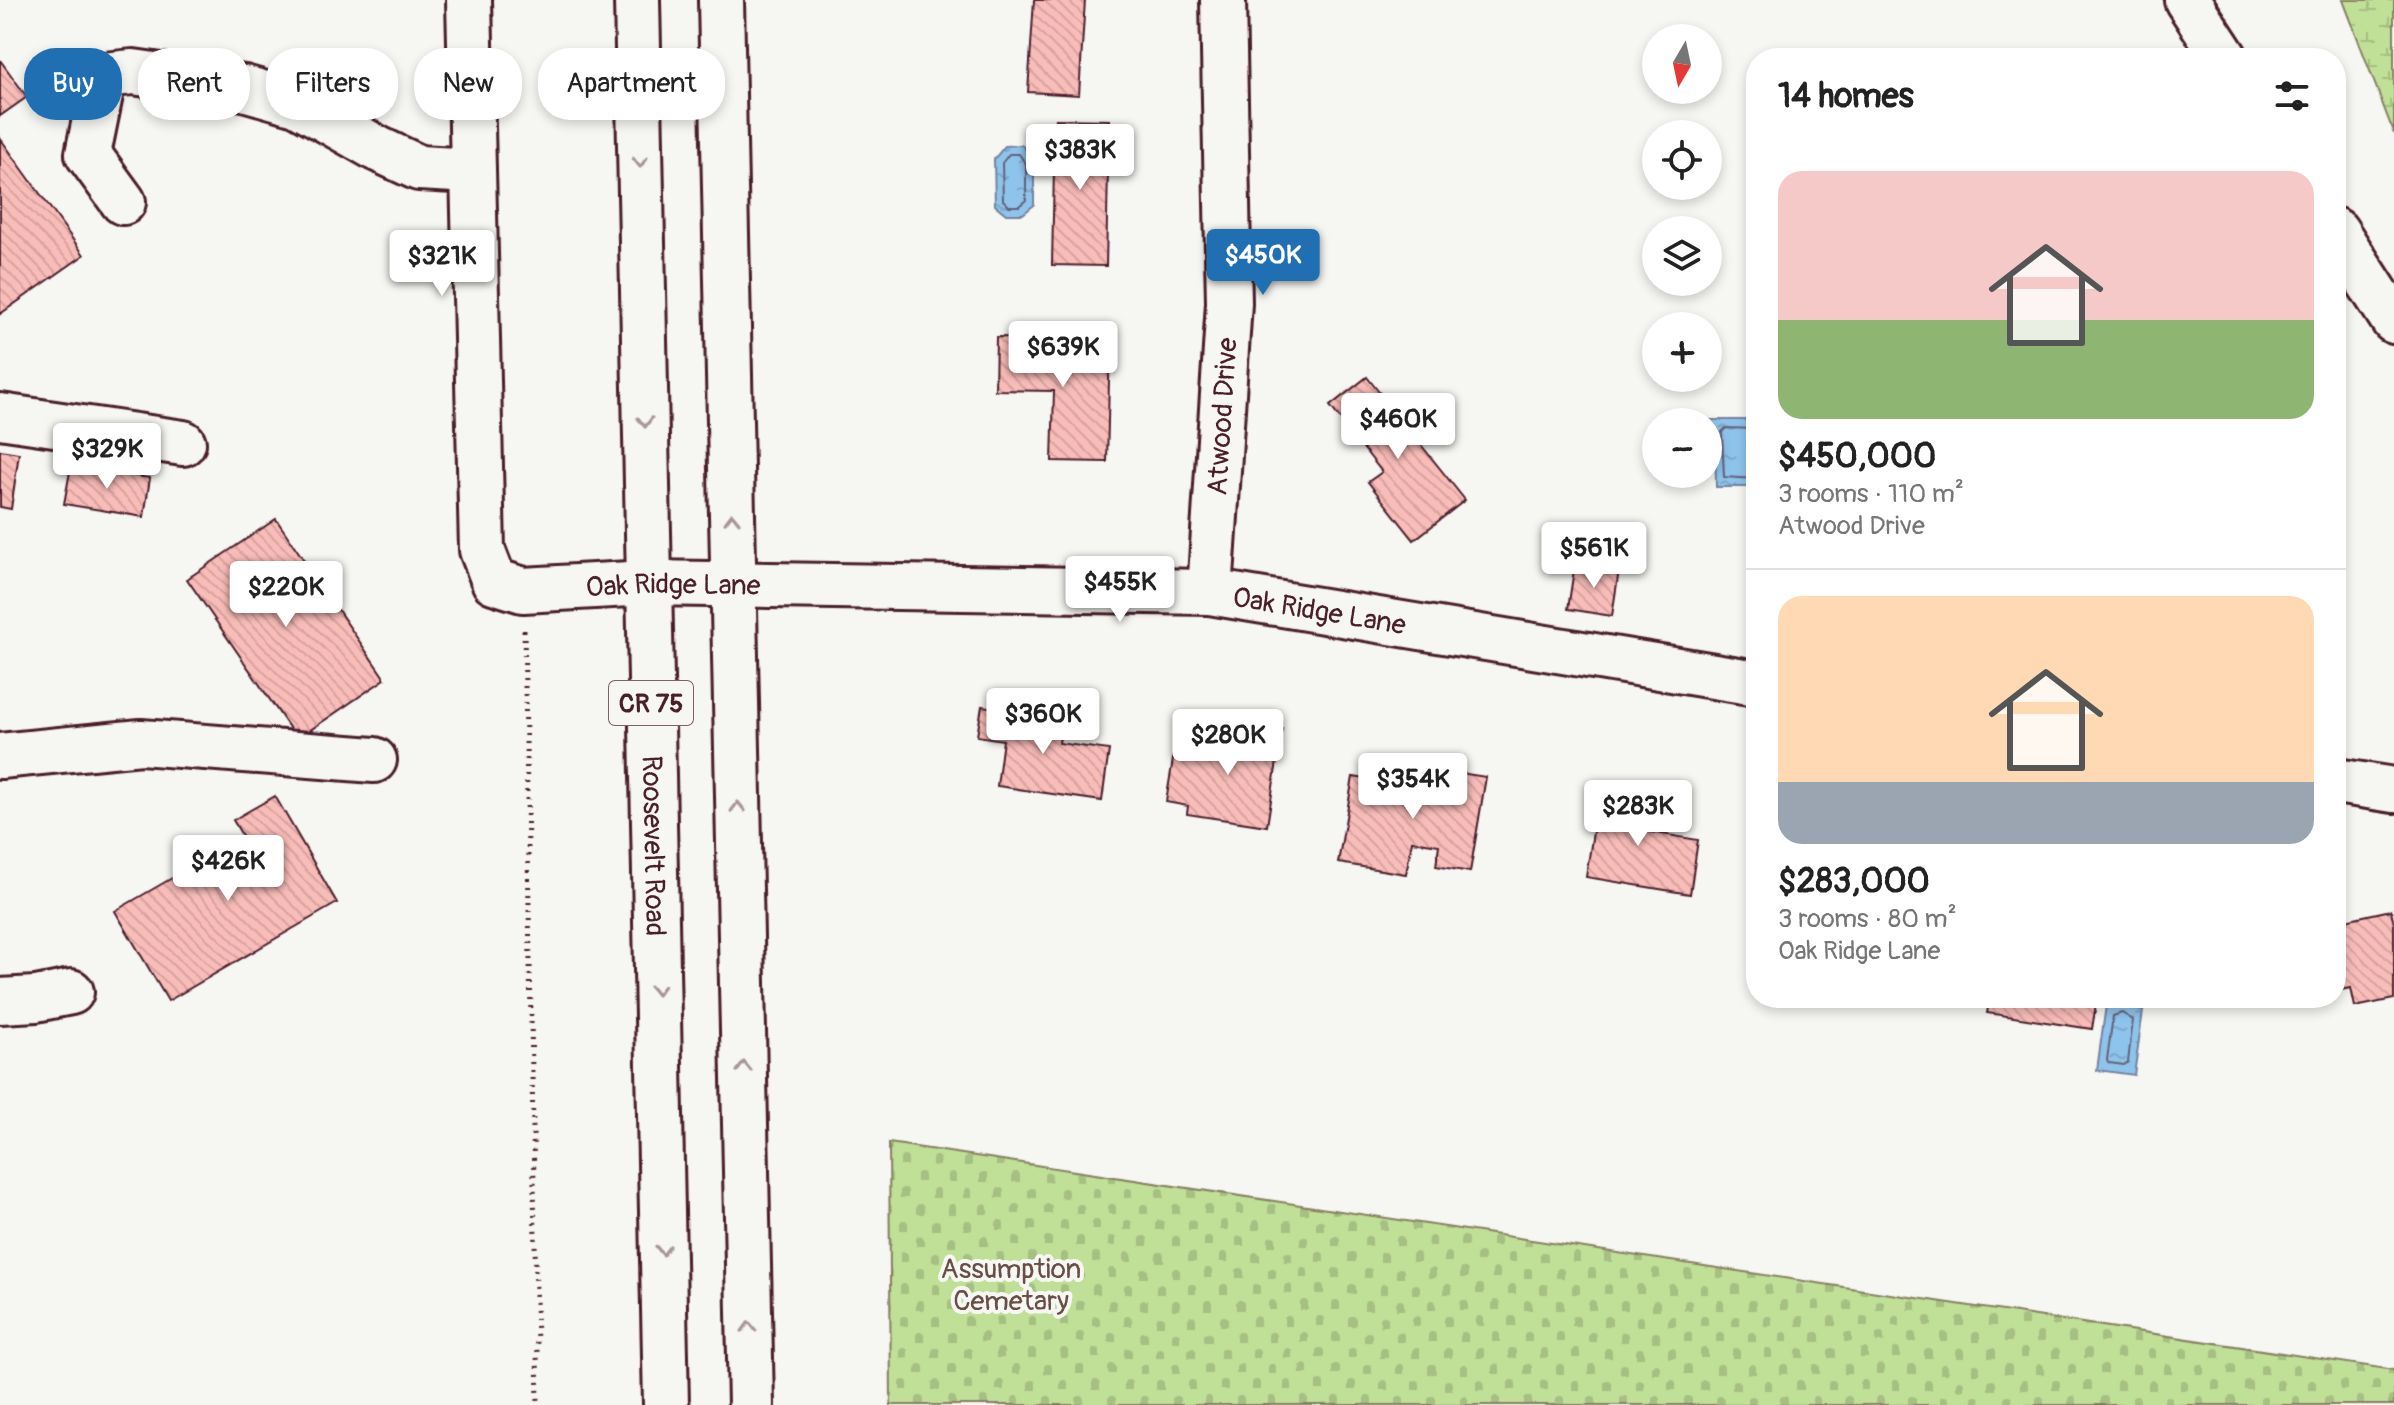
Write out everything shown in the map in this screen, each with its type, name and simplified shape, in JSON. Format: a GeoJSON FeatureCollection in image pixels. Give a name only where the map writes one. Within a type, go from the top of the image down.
{"type":"FeatureCollection","features":[{"type":"Feature","properties":{"kind":"main road"},"geometry":{"type":"LineString","coordinates":[[469,0],[482,550],[509,586]]}},
{"type":"Feature","properties":{"kind":"main road","name":"Roosevelt Road"},"geometry":{"type":"LineString","coordinates":[[637,0],[666,1405]]}},
{"type":"Feature","properties":{"kind":"main road"},"geometry":{"type":"LineString","coordinates":[[721,0],[751,1405]]}},
{"type":"Feature","properties":{"kind":"main road","name":"Atwood Drive"},"geometry":{"type":"LineString","coordinates":[[1210,592],[1229,303],[1223,0]]}},
{"type":"Feature","properties":{"kind":"main road"},"geometry":{"type":"LineString","coordinates":[[2187,0],[2218,48]]}},
{"type":"Feature","properties":{"kind":"main road"},"geometry":{"type":"LineString","coordinates":[[123,202],[88,154],[104,75],[133,72],[244,88],[297,103],[378,149],[419,168],[473,171]]}},
{"type":"Feature","properties":{"kind":"main road"},"geometry":{"type":"LineString","coordinates":[[2346,247],[2394,321]]}},
{"type":"Feature","properties":{"kind":"main road"},"geometry":{"type":"LineString","coordinates":[[0,416],[183,443]]}},
{"type":"Feature","properties":{"kind":"main road","name":"Oak Ridge Lane"},"geometry":{"type":"LineString","coordinates":[[509,586],[648,583],[1210,592],[1746,681]]}},
{"type":"Feature","properties":{"kind":"main road"},"geometry":{"type":"LineString","coordinates":[[0,756],[141,742],[374,760]]}},
{"type":"Feature","properties":{"kind":"main road"},"geometry":{"type":"LineString","coordinates":[[2346,783],[2394,790]]}},
{"type":"Feature","properties":{"kind":"main road"},"geometry":{"type":"LineString","coordinates":[[0,1001],[36,999],[71,992]]}},
{"type":"Feature","properties":{"kind":"path"},"geometry":{"type":"LineString","coordinates":[[509,586],[538,1405]]}},
{"type":"Feature","properties":{"kind":"green space"},"geometry":{"type":"Polygon","coordinates":[[[2343,0],[2394,0],[2394,134],[2343,0]]]}},
{"type":"Feature","properties":{"kind":"green space","name":"Assumption Cemetary"},"geometry":{"type":"Polygon","coordinates":[[[889,1143],[2394,1370],[2394,1405],[891,1405],[889,1143]]]}},
{"type":"Feature","properties":{"kind":"water"},"geometry":{"type":"Polygon","coordinates":[[[1022,145],[1034,160],[1034,205],[1023,214],[1006,214],[995,205],[994,159],[1005,146],[1022,145]]]}},
{"type":"Feature","properties":{"kind":"water"},"geometry":{"type":"Polygon","coordinates":[[[1722,420],[1746,420],[1746,487],[1722,487],[1722,420]]]}},
{"type":"Feature","properties":{"kind":"water"},"geometry":{"type":"Polygon","coordinates":[[[2106,1008],[2143,1011],[2134,1075],[2097,1070],[2106,1008]]]}},
{"type":"Feature","properties":{"kind":"building"},"geometry":{"type":"Polygon","coordinates":[[[1034,0],[1085,0],[1079,95],[1028,92],[1034,0]]]}},
{"type":"Feature","properties":{"kind":"building"},"geometry":{"type":"Polygon","coordinates":[[[0,60],[24,93],[24,99],[0,116],[0,60]]]}},
{"type":"Feature","properties":{"kind":"building"},"geometry":{"type":"Polygon","coordinates":[[[1055,119],[1109,120],[1106,266],[1052,265],[1055,119]]]}},
{"type":"Feature","properties":{"kind":"building"},"geometry":{"type":"Polygon","coordinates":[[[0,138],[84,255],[0,314],[0,138]]]}},
{"type":"Feature","properties":{"kind":"building"},"geometry":{"type":"Polygon","coordinates":[[[996,337],[1110,339],[1107,462],[1052,461],[1054,391],[995,390],[996,337]]]}},
{"type":"Feature","properties":{"kind":"building"},"geometry":{"type":"Polygon","coordinates":[[[1367,377],[1465,500],[1414,540],[1368,482],[1382,472],[1330,406],[1367,377]]]}},
{"type":"Feature","properties":{"kind":"building"},"geometry":{"type":"Polygon","coordinates":[[[0,450],[19,453],[11,509],[0,507],[0,450]]]}},
{"type":"Feature","properties":{"kind":"building"},"geometry":{"type":"Polygon","coordinates":[[[71,466],[150,478],[144,517],[64,504],[71,466]]]}},
{"type":"Feature","properties":{"kind":"building"},"geometry":{"type":"Polygon","coordinates":[[[276,519],[385,679],[297,739],[187,579],[276,519]]]}},
{"type":"Feature","properties":{"kind":"building"},"geometry":{"type":"Polygon","coordinates":[[[1575,563],[1619,570],[1612,616],[1568,609],[1575,563]]]}},
{"type":"Feature","properties":{"kind":"building"},"geometry":{"type":"Polygon","coordinates":[[[982,706],[1063,718],[1059,743],[1109,750],[1102,801],[997,786],[1003,740],[977,736],[982,706]]]}},
{"type":"Feature","properties":{"kind":"building"},"geometry":{"type":"Polygon","coordinates":[[[1241,724],[1282,729],[1267,826],[1187,814],[1188,806],[1166,802],[1176,741],[1237,750],[1241,724]]]}},
{"type":"Feature","properties":{"kind":"building"},"geometry":{"type":"Polygon","coordinates":[[[1428,768],[1486,777],[1470,872],[1436,866],[1439,845],[1412,841],[1406,874],[1338,863],[1353,777],[1425,789],[1428,768]]]}},
{"type":"Feature","properties":{"kind":"building"},"geometry":{"type":"Polygon","coordinates":[[[1599,794],[1655,802],[1650,832],[1698,840],[1690,894],[1586,877],[1599,794]]]}},
{"type":"Feature","properties":{"kind":"building"},"geometry":{"type":"Polygon","coordinates":[[[275,796],[337,903],[168,1001],[115,911],[243,837],[233,820],[275,796]]]}},
{"type":"Feature","properties":{"kind":"building"},"geometry":{"type":"Polygon","coordinates":[[[2391,910],[2394,924],[2394,999],[2355,1007],[2351,988],[2346,989],[2346,920],[2391,910]]]}},
{"type":"Feature","properties":{"kind":"building"},"geometry":{"type":"Polygon","coordinates":[[[1988,1008],[2095,1008],[2092,1029],[1987,1013],[1988,1008]]]}}]}
